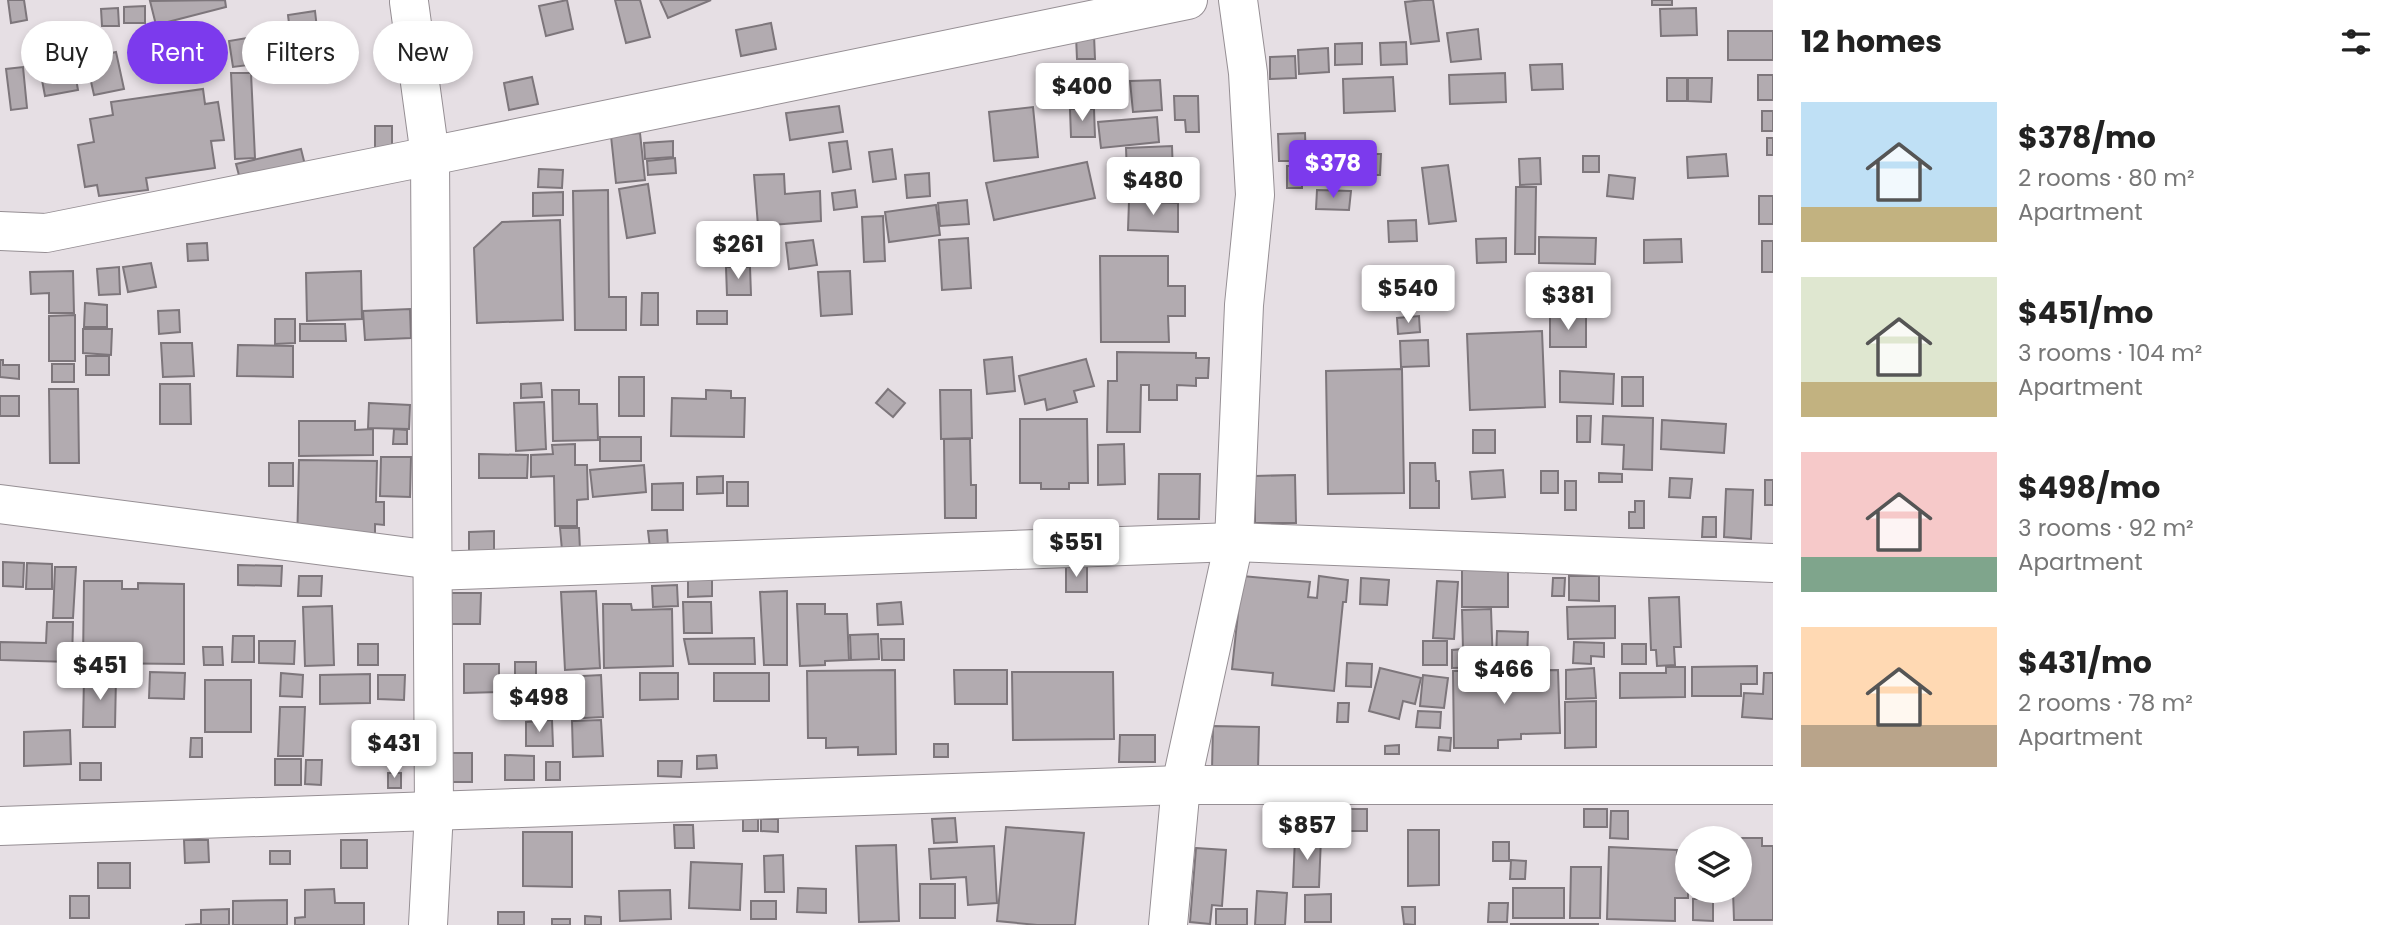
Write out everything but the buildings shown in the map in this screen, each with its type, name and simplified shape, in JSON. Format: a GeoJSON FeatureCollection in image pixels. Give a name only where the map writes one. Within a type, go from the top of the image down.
{"type":"FeatureCollection","features":[{"type":"Feature","properties":{"kind":"street"},"geometry":{"type":"LineString","coordinates":[[0,231],[46,233],[1188,0]]}},
{"type":"Feature","properties":{"kind":"street"},"geometry":{"type":"LineString","coordinates":[[1168,925],[1181,785],[1234,542],[1244,304],[1255,195],[1248,74],[1238,0]]}},
{"type":"Feature","properties":{"kind":"street"},"geometry":{"type":"LineString","coordinates":[[409,2],[430,156],[434,811],[428,925]]}},
{"type":"Feature","properties":{"kind":"street"},"geometry":{"type":"LineString","coordinates":[[0,504],[432,565],[1234,542],[1773,563]]}},
{"type":"Feature","properties":{"kind":"street"},"geometry":{"type":"LineString","coordinates":[[0,826],[1181,785],[1773,785]]}}]}
